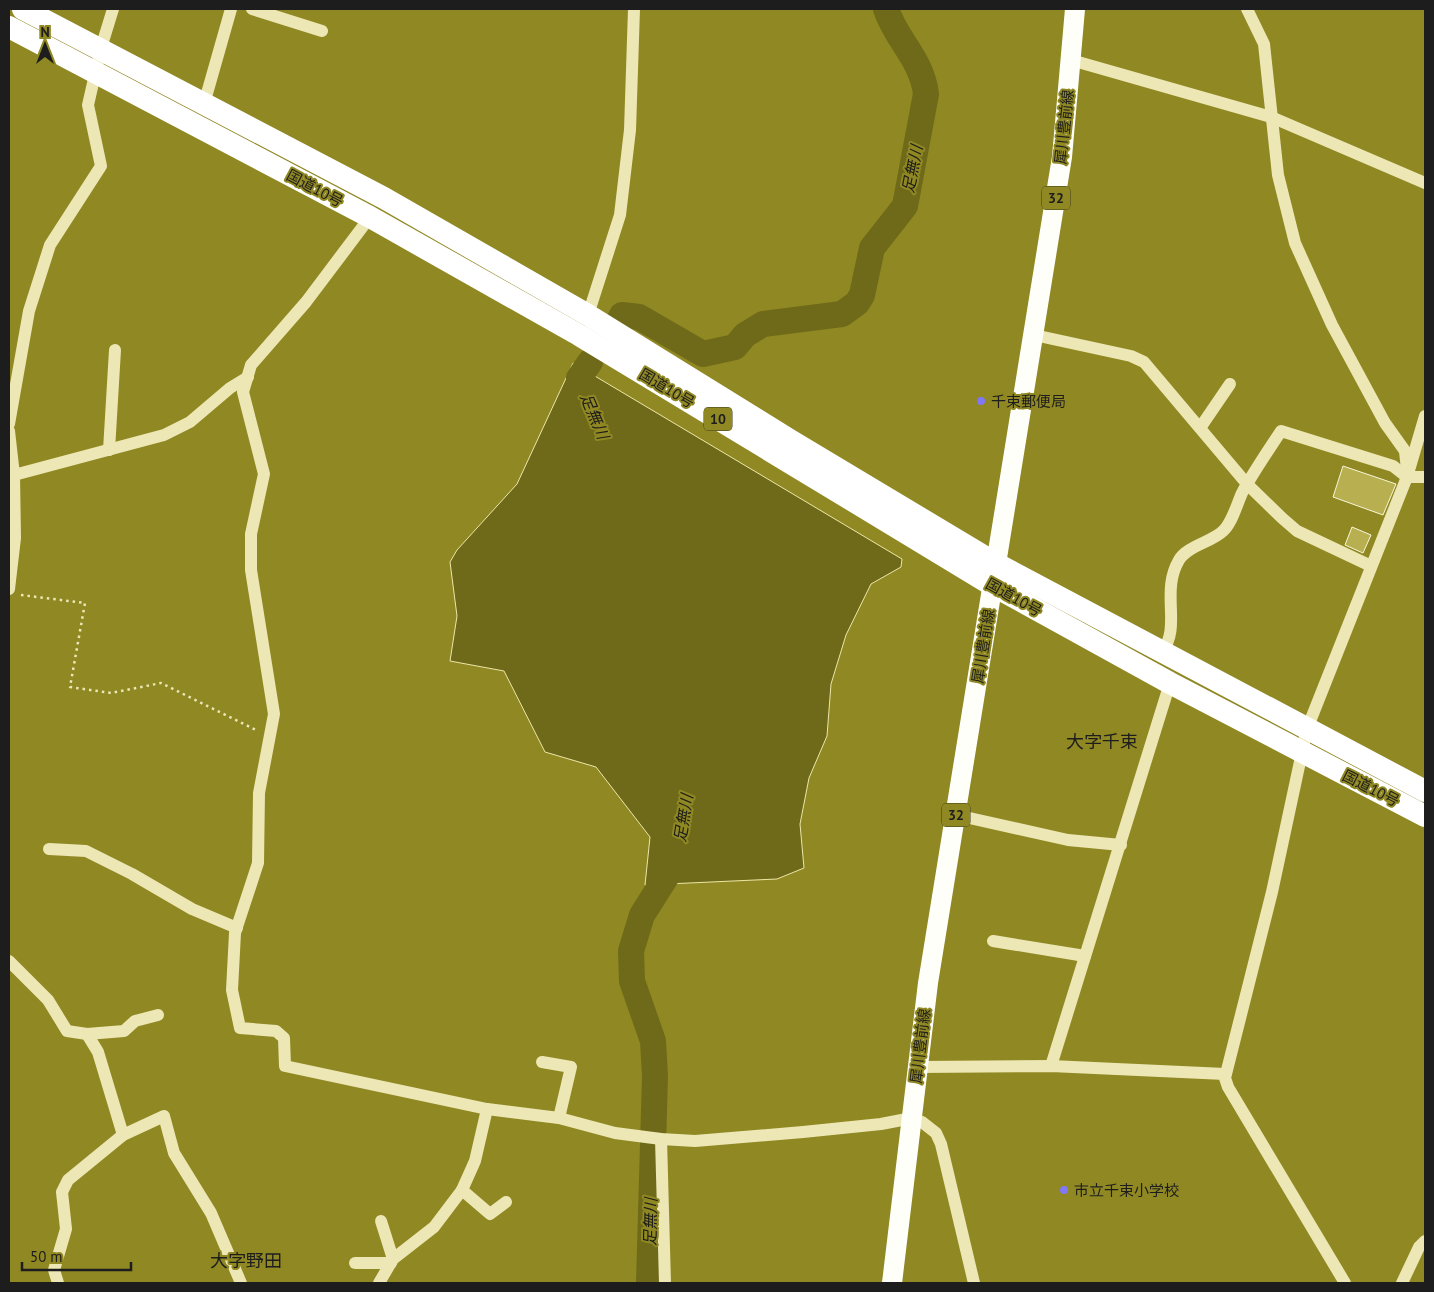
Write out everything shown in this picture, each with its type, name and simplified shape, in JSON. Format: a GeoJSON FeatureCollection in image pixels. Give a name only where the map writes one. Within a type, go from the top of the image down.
{"type":"FeatureCollection","features":[{"type":"Feature","properties":{"kind":"highway","name":"国道10号"},"geometry":{"type":"LineString","coordinates":[[23,9],[101,48],[384,198],[588,315],[790,440],[995,563],[1425,791]]}},
{"type":"Feature","properties":{"kind":"highway","name":"国道10号"},"geometry":{"type":"LineString","coordinates":[[9,27],[370,217],[579,335],[992,585],[1170,683],[1425,816]]}},
{"type":"Feature","properties":{"kind":"main road","name":"犀川豊前線"},"geometry":{"type":"LineString","coordinates":[[892,1283],[931,964],[1062,157],[1075,9]]}},
{"type":"Feature","properties":{"kind":"street"},"geometry":{"type":"LineString","coordinates":[[9,424],[29,311],[50,245],[100,166],[88,105],[101,48],[113,9]]}},
{"type":"Feature","properties":{"kind":"street"},"geometry":{"type":"LineString","coordinates":[[204,104],[231,9]]}},
{"type":"Feature","properties":{"kind":"street"},"geometry":{"type":"LineString","coordinates":[[252,9],[322,31]]}},
{"type":"Feature","properties":{"kind":"street"},"geometry":{"type":"LineString","coordinates":[[588,315],[620,215],[630,130],[634,9]]}},
{"type":"Feature","properties":{"kind":"street"},"geometry":{"type":"LineString","coordinates":[[1247,9],[1264,44],[1278,175],[1295,243],[1332,325],[1385,423],[1405,451],[1408,477]]}},
{"type":"Feature","properties":{"kind":"street"},"geometry":{"type":"LineString","coordinates":[[1071,60],[1272,117],[1425,183]]}},
{"type":"Feature","properties":{"kind":"street"},"geometry":{"type":"LineString","coordinates":[[370,217],[306,302],[251,365],[243,392],[264,474],[251,534],[251,570],[274,714],[259,793],[258,863],[236,928],[232,990],[240,1028],[276,1031],[284,1038],[286,1066],[487,1109],[559,1118],[615,1132],[694,1141],[881,1124],[912,1118],[922,1122],[936,1133],[941,1144],[974,1283]]}},
{"type":"Feature","properties":{"kind":"street"},"geometry":{"type":"LineString","coordinates":[[1034,335],[1131,356],[1144,362],[1247,484],[1297,531],[1371,566]]}},
{"type":"Feature","properties":{"kind":"street"},"geometry":{"type":"LineString","coordinates":[[109,450],[115,350]]}},
{"type":"Feature","properties":{"kind":"street"},"geometry":{"type":"LineString","coordinates":[[14,475],[164,435],[190,422],[230,388],[248,377]]}},
{"type":"Feature","properties":{"kind":"street"},"geometry":{"type":"LineString","coordinates":[[1200,428],[1230,384]]}},
{"type":"Feature","properties":{"kind":"street"},"geometry":{"type":"LineString","coordinates":[[1345,1283],[1228,1086],[1226,1074],[1272,892],[1307,729],[1408,477],[1425,416]]}},
{"type":"Feature","properties":{"kind":"street"},"geometry":{"type":"LineString","coordinates":[[9,431],[14,475],[16,538],[14,592]]}},
{"type":"Feature","properties":{"kind":"street"},"geometry":{"type":"LineString","coordinates":[[1051,1066],[1170,683],[1162,652],[1169,642],[1172,630],[1169,590],[1172,573],[1180,558],[1224,530],[1247,484],[1280,431],[1393,466],[1408,477],[1425,477]]}},
{"type":"Feature","properties":{"kind":"street"},"geometry":{"type":"LineString","coordinates":[[956,815],[1068,840],[1120,845]]}},
{"type":"Feature","properties":{"kind":"street"},"geometry":{"type":"LineString","coordinates":[[49,849],[86,850],[192,909],[236,928]]}},
{"type":"Feature","properties":{"kind":"street"},"geometry":{"type":"LineString","coordinates":[[993,941],[1085,956]]}},
{"type":"Feature","properties":{"kind":"street"},"geometry":{"type":"LineString","coordinates":[[9,961],[48,1000],[67,1031],[87,1034],[124,1031],[135,1021],[158,1015]]}},
{"type":"Feature","properties":{"kind":"street"},"geometry":{"type":"LineString","coordinates":[[87,1034],[98,1052],[123,1135]]}},
{"type":"Feature","properties":{"kind":"street"},"geometry":{"type":"LineString","coordinates":[[542,1062],[571,1066],[559,1118]]}},
{"type":"Feature","properties":{"kind":"street"},"geometry":{"type":"LineString","coordinates":[[918,1067],[1051,1066],[1226,1074]]}},
{"type":"Feature","properties":{"kind":"street"},"geometry":{"type":"LineString","coordinates":[[379,1283],[392,1261],[434,1227],[462,1190],[475,1161],[487,1109]]}},
{"type":"Feature","properties":{"kind":"street"},"geometry":{"type":"LineString","coordinates":[[58,1283],[54,1270],[66,1229],[62,1192],[68,1180],[123,1135],[164,1116],[174,1152],[210,1213],[241,1283]]}},
{"type":"Feature","properties":{"kind":"street"},"geometry":{"type":"LineString","coordinates":[[662,1138],[665,1283]]}},
{"type":"Feature","properties":{"kind":"street"},"geometry":{"type":"LineString","coordinates":[[462,1190],[490,1214],[506,1202]]}},
{"type":"Feature","properties":{"kind":"street"},"geometry":{"type":"LineString","coordinates":[[381,1221],[392,1261]]}},
{"type":"Feature","properties":{"kind":"street"},"geometry":{"type":"LineString","coordinates":[[1402,1283],[1419,1247],[1425,1241]]}},
{"type":"Feature","properties":{"kind":"street"},"geometry":{"type":"LineString","coordinates":[[355,1263],[392,1261]]}},
{"type":"Feature","properties":{"kind":"path"},"geometry":{"type":"LineString","coordinates":[[14,592],[85,603],[70,687],[111,693],[161,683],[270,738]]}},
{"type":"Feature","properties":{"kind":"water"},"geometry":{"type":"Polygon","coordinates":[[[573,363],[902,559],[901,567],[871,584],[846,635],[831,684],[827,736],[809,778],[800,824],[804,868],[777,879],[645,885],[650,837],[596,767],[545,752],[504,671],[450,661],[457,616],[450,562],[457,550],[517,484],[573,363]]]}},
{"type":"Feature","properties":{"kind":"building"},"geometry":{"type":"Polygon","coordinates":[[[1343,466],[1396,484],[1383,515],[1333,497],[1343,466]]]}},
{"type":"Feature","properties":{"kind":"building"},"geometry":{"type":"Polygon","coordinates":[[[1352,527],[1371,535],[1363,553],[1345,545],[1352,527]]]}},
{"type":"Feature","properties":{"kind":"waterway","name":"足無川"},"geometry":{"type":"LineString","coordinates":[[620,319],[622,315],[639,317],[703,354],[735,347],[745,335],[763,324],[842,314],[857,303],[862,295],[872,248],[905,206],[926,94],[919,70],[890,20],[886,9]]}},
{"type":"Feature","properties":{"kind":"waterway","name":"足無川"},"geometry":{"type":"LineString","coordinates":[[588,401],[579,378],[590,362]]}},
{"type":"Feature","properties":{"kind":"waterway","name":"足無川"},"geometry":{"type":"LineString","coordinates":[[649,1283],[655,1076],[653,1041],[632,981],[631,951],[642,915],[673,866],[677,852]]}},
{"type":"Feature","properties":{"kind":"place","name":"千束郵便局"},"geometry":{"type":"Point","coordinates":[981,401]}},
{"type":"Feature","properties":{"kind":"place","name":"市立千束小学校"},"geometry":{"type":"Point","coordinates":[1064,1190]}},
{"type":"Feature","properties":{"kind":"district","name":"大字千束"},"geometry":{"type":"Point","coordinates":[1102,741]}},
{"type":"Feature","properties":{"kind":"district","name":"大字野田"},"geometry":{"type":"Point","coordinates":[246,1260]}}]}
